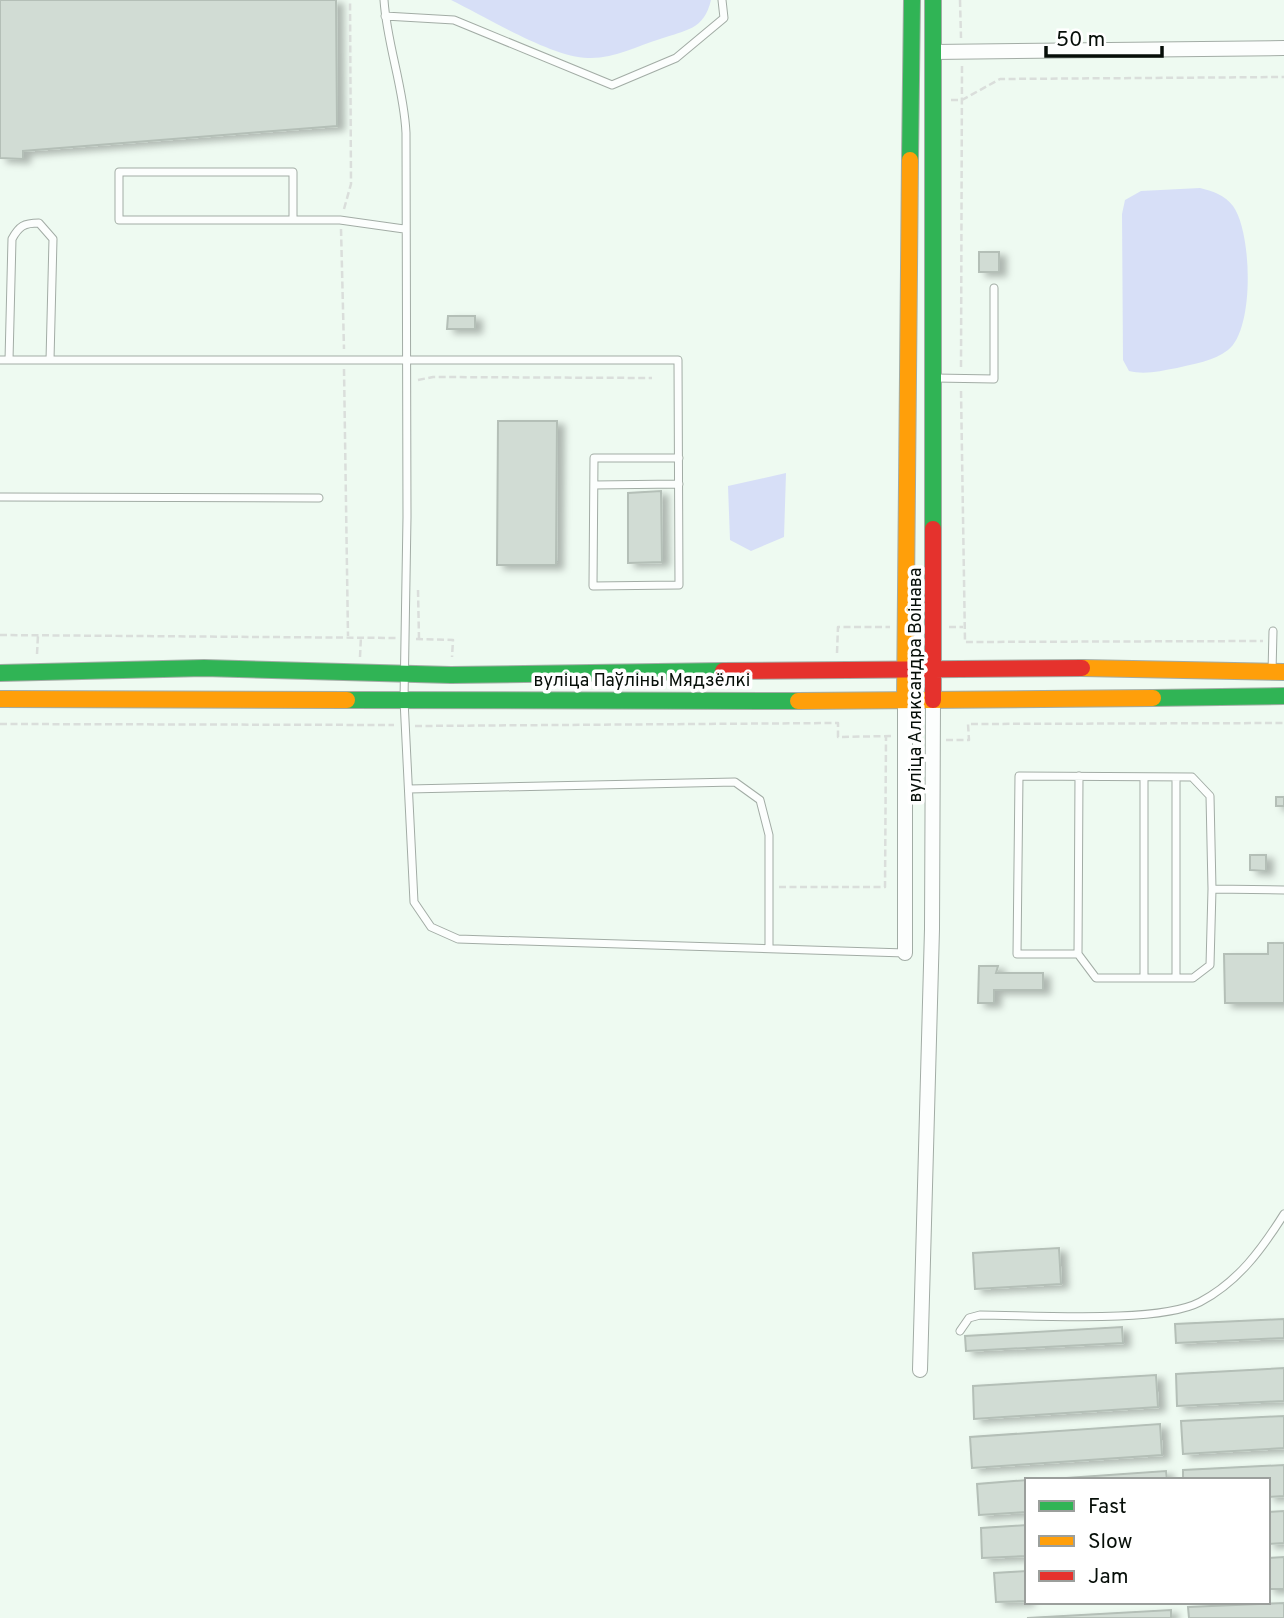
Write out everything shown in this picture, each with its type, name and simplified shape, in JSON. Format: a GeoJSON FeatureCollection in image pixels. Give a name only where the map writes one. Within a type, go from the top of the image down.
{"type":"FeatureCollection","features":[{"type":"Feature","properties":{"kind":"street","name":"вуліца Аляксандра Воінава"},"geometry":{"type":"LineString","coordinates":[[905,953],[912,0]]}},
{"type":"Feature","properties":{"kind":"street","name":"вуліца Аляксандра Воінава"},"geometry":{"type":"LineString","coordinates":[[920,1370],[935,670],[933,0]]}},
{"type":"Feature","properties":{"kind":"street"},"geometry":{"type":"LineString","coordinates":[[933,52],[1284,48]]}},
{"type":"Feature","properties":{"kind":"street"},"geometry":{"type":"LineString","coordinates":[[912,128],[933,128]]}},
{"type":"Feature","properties":{"kind":"street","name":"вуліца Паўліны Мядзёлкі"},"geometry":{"type":"LineString","coordinates":[[0,673],[204,668],[451,675],[837,669],[1126,668],[1278,672]]}},
{"type":"Feature","properties":{"kind":"street"},"geometry":{"type":"LineString","coordinates":[[0,673],[0,686]]}},
{"type":"Feature","properties":{"kind":"street","name":"вуліца Паўліны Мядзёлкі"},"geometry":{"type":"LineString","coordinates":[[0,699],[933,700],[1284,696]]}},
{"type":"Feature","properties":{"kind":"lane"},"geometry":{"type":"LineString","coordinates":[[384,0],[385,16],[405,107],[404,700],[414,902],[431,927],[458,939],[905,953]]}},
{"type":"Feature","properties":{"kind":"lane"},"geometry":{"type":"LineString","coordinates":[[385,16],[454,20],[612,85],[676,58],[724,18],[722,0]]}},
{"type":"Feature","properties":{"kind":"lane"},"geometry":{"type":"LineString","coordinates":[[293,220],[293,172],[119,172],[119,220],[293,220],[340,220],[404,229]]}},
{"type":"Feature","properties":{"kind":"lane"},"geometry":{"type":"LineString","coordinates":[[50,360],[52,239],[39,223],[27,223],[17,228],[12,239],[4,360],[50,360],[678,360],[679,458],[679,585],[593,586],[594,458],[679,458]]}},
{"type":"Feature","properties":{"kind":"lane"},"geometry":{"type":"LineString","coordinates":[[934,378],[994,379],[994,288]]}},
{"type":"Feature","properties":{"kind":"lane"},"geometry":{"type":"LineString","coordinates":[[594,485],[679,484]]}},
{"type":"Feature","properties":{"kind":"lane"},"geometry":{"type":"LineString","coordinates":[[0,497],[319,498]]}},
{"type":"Feature","properties":{"kind":"lane"},"geometry":{"type":"LineString","coordinates":[[1273,631],[1278,672]]}},
{"type":"Feature","properties":{"kind":"lane"},"geometry":{"type":"LineString","coordinates":[[1078,954],[1017,954],[1019,776],[1079,776],[1192,777],[1210,796],[1212,889],[1210,965],[1194,978],[1096,978],[1078,954],[1079,776]]}},
{"type":"Feature","properties":{"kind":"lane"},"geometry":{"type":"LineString","coordinates":[[1144,777],[1144,978]]}},
{"type":"Feature","properties":{"kind":"lane"},"geometry":{"type":"LineString","coordinates":[[1176,978],[1177,777]]}},
{"type":"Feature","properties":{"kind":"lane"},"geometry":{"type":"LineString","coordinates":[[409,789],[735,782],[760,800],[769,835],[769,948]]}},
{"type":"Feature","properties":{"kind":"lane"},"geometry":{"type":"LineString","coordinates":[[1212,889],[1284,890]]}},
{"type":"Feature","properties":{"kind":"lane"},"geometry":{"type":"LineString","coordinates":[[960,1331],[970,1318],[980,1315],[1094,1316],[1168,1311],[1198,1303],[1220,1289],[1257,1256],[1284,1214]]}},
{"type":"Feature","properties":{"kind":"path"},"geometry":{"type":"LineString","coordinates":[[348,636],[340,220],[351,184],[350,0]]}},
{"type":"Feature","properties":{"kind":"path"},"geometry":{"type":"LineString","coordinates":[[960,0],[965,642],[1273,641]]}},
{"type":"Feature","properties":{"kind":"path"},"geometry":{"type":"LineString","coordinates":[[962,100],[1000,79],[1284,77]]}},
{"type":"Feature","properties":{"kind":"path"},"geometry":{"type":"LineString","coordinates":[[418,379],[652,378]]}},
{"type":"Feature","properties":{"kind":"path"},"geometry":{"type":"LineString","coordinates":[[837,669],[838,627],[892,627],[893,621]]}},
{"type":"Feature","properties":{"kind":"path"},"geometry":{"type":"LineString","coordinates":[[0,635],[348,636],[453,640],[451,675]]}},
{"type":"Feature","properties":{"kind":"path"},"geometry":{"type":"LineString","coordinates":[[837,699],[838,737],[905,736]]}},
{"type":"Feature","properties":{"kind":"path"},"geometry":{"type":"LineString","coordinates":[[0,724],[407,725],[439,728],[453,724],[838,723]]}},
{"type":"Feature","properties":{"kind":"path"},"geometry":{"type":"LineString","coordinates":[[934,740],[969,740],[968,724],[1284,723]]}},
{"type":"Feature","properties":{"kind":"path"},"geometry":{"type":"LineString","coordinates":[[769,887],[885,887],[886,736]]}},
{"type":"Feature","properties":{"kind":"shaded area"},"geometry":{"type":"Polygon","coordinates":[[[451,0],[711,0],[704,17],[686,31],[616,54],[588,58],[573,56],[538,44],[451,0]]]}},
{"type":"Feature","properties":{"kind":"shaded area"},"geometry":{"type":"Polygon","coordinates":[[[1200,188],[1218,194],[1230,202],[1244,237],[1248,280],[1243,322],[1237,339],[1228,350],[1203,362],[1153,372],[1129,371],[1123,360],[1122,214],[1125,200],[1141,191],[1200,188]]]}},
{"type":"Feature","properties":{"kind":"shaded area"},"geometry":{"type":"Polygon","coordinates":[[[786,473],[784,537],[751,551],[730,540],[728,486],[786,473]]]}},
{"type":"Feature","properties":{"kind":"building"},"geometry":{"type":"Polygon","coordinates":[[[0,0],[336,0],[337,126],[23,151],[23,159],[0,158],[0,0]]]}},
{"type":"Feature","properties":{"kind":"building"},"geometry":{"type":"Polygon","coordinates":[[[979,252],[999,252],[999,272],[979,272],[979,252]]]}},
{"type":"Feature","properties":{"kind":"building"},"geometry":{"type":"Polygon","coordinates":[[[448,316],[475,316],[475,329],[447,329],[448,316]]]}},
{"type":"Feature","properties":{"kind":"building"},"geometry":{"type":"Polygon","coordinates":[[[498,421],[557,421],[556,565],[497,565],[498,421]]]}},
{"type":"Feature","properties":{"kind":"building"},"geometry":{"type":"Polygon","coordinates":[[[661,491],[662,562],[628,563],[628,493],[661,491]]]}},
{"type":"Feature","properties":{"kind":"building"},"geometry":{"type":"Polygon","coordinates":[[[1276,797],[1284,797],[1284,806],[1276,806],[1276,797]]]}},
{"type":"Feature","properties":{"kind":"building"},"geometry":{"type":"Polygon","coordinates":[[[1250,855],[1266,855],[1266,871],[1250,870],[1250,855]]]}},
{"type":"Feature","properties":{"kind":"building"},"geometry":{"type":"Polygon","coordinates":[[[1268,943],[1284,943],[1284,1003],[1225,1003],[1224,954],[1268,954],[1268,943]]]}},
{"type":"Feature","properties":{"kind":"building"},"geometry":{"type":"Polygon","coordinates":[[[979,966],[998,966],[996,973],[1043,973],[1043,990],[994,990],[994,1003],[978,1003],[979,966]]]}},
{"type":"Feature","properties":{"kind":"building"},"geometry":{"type":"Polygon","coordinates":[[[1059,1248],[1061,1284],[975,1289],[973,1253],[1059,1248]]]}},
{"type":"Feature","properties":{"kind":"building"},"geometry":{"type":"Polygon","coordinates":[[[1284,1319],[1284,1338],[1176,1343],[1175,1324],[1284,1319]]]}},
{"type":"Feature","properties":{"kind":"building"},"geometry":{"type":"Polygon","coordinates":[[[1122,1327],[1123,1343],[966,1351],[965,1336],[1122,1327]]]}},
{"type":"Feature","properties":{"kind":"building"},"geometry":{"type":"Polygon","coordinates":[[[1284,1368],[1284,1401],[1177,1406],[1176,1374],[1284,1368]]]}},
{"type":"Feature","properties":{"kind":"building"},"geometry":{"type":"Polygon","coordinates":[[[1156,1375],[1158,1407],[974,1419],[973,1386],[1156,1375]]]}},
{"type":"Feature","properties":{"kind":"building"},"geometry":{"type":"Polygon","coordinates":[[[1284,1416],[1284,1448],[1183,1454],[1181,1421],[1284,1416]]]}},
{"type":"Feature","properties":{"kind":"building"},"geometry":{"type":"Polygon","coordinates":[[[1160,1424],[1162,1455],[972,1468],[970,1437],[1160,1424]]]}},
{"type":"Feature","properties":{"kind":"building"},"geometry":{"type":"Polygon","coordinates":[[[1284,1465],[1284,1496],[1270,1497],[1270,1478],[1183,1478],[1183,1470],[1284,1465]]]}},
{"type":"Feature","properties":{"kind":"building"},"geometry":{"type":"Polygon","coordinates":[[[1166,1471],[1167,1478],[1066,1478],[1166,1471]]]}},
{"type":"Feature","properties":{"kind":"building"},"geometry":{"type":"Polygon","coordinates":[[[1025,1480],[1025,1512],[979,1515],[977,1484],[1025,1480]]]}},
{"type":"Feature","properties":{"kind":"building"},"geometry":{"type":"Polygon","coordinates":[[[1284,1511],[1284,1543],[1270,1544],[1270,1512],[1284,1511]]]}},
{"type":"Feature","properties":{"kind":"building"},"geometry":{"type":"Polygon","coordinates":[[[1025,1525],[1025,1556],[982,1558],[981,1528],[1025,1525]]]}},
{"type":"Feature","properties":{"kind":"building"},"geometry":{"type":"Polygon","coordinates":[[[1284,1557],[1284,1589],[1270,1589],[1270,1558],[1284,1557]]]}},
{"type":"Feature","properties":{"kind":"building"},"geometry":{"type":"Polygon","coordinates":[[[1025,1571],[1025,1601],[996,1602],[994,1573],[1025,1571]]]}},
{"type":"Feature","properties":{"kind":"building"},"geometry":{"type":"Polygon","coordinates":[[[1284,1603],[1284,1618],[1189,1618],[1188,1607],[1284,1603]]]}},
{"type":"Feature","properties":{"kind":"building"},"geometry":{"type":"Polygon","coordinates":[[[1171,1610],[1171,1618],[1027,1618],[1171,1610]]]}},
{"type":"Feature","properties":{"kind":"traffic: fast"},"geometry":{"type":"LineString","coordinates":[[910,160],[912,0]]}},
{"type":"Feature","properties":{"kind":"traffic: fast"},"geometry":{"type":"LineString","coordinates":[[933,0],[933,529]]}},
{"type":"Feature","properties":{"kind":"traffic: fast"},"geometry":{"type":"LineString","coordinates":[[0,673],[204,668],[451,675],[723,671]]}},
{"type":"Feature","properties":{"kind":"traffic: fast"},"geometry":{"type":"LineString","coordinates":[[1153,698],[1284,696]]}},
{"type":"Feature","properties":{"kind":"traffic: fast"},"geometry":{"type":"LineString","coordinates":[[347,700],[798,701]]}},
{"type":"Feature","properties":{"kind":"traffic: slow"},"geometry":{"type":"LineString","coordinates":[[905,700],[910,160]]}},
{"type":"Feature","properties":{"kind":"traffic: slow"},"geometry":{"type":"LineString","coordinates":[[1082,668],[1284,672]]}},
{"type":"Feature","properties":{"kind":"traffic: slow"},"geometry":{"type":"LineString","coordinates":[[798,701],[1153,698]]}},
{"type":"Feature","properties":{"kind":"traffic: slow"},"geometry":{"type":"LineString","coordinates":[[0,699],[347,700]]}},
{"type":"Feature","properties":{"kind":"traffic: jam"},"geometry":{"type":"LineString","coordinates":[[933,529],[933,700]]}},
{"type":"Feature","properties":{"kind":"traffic: jam"},"geometry":{"type":"LineString","coordinates":[[723,671],[1082,668]]}}]}
